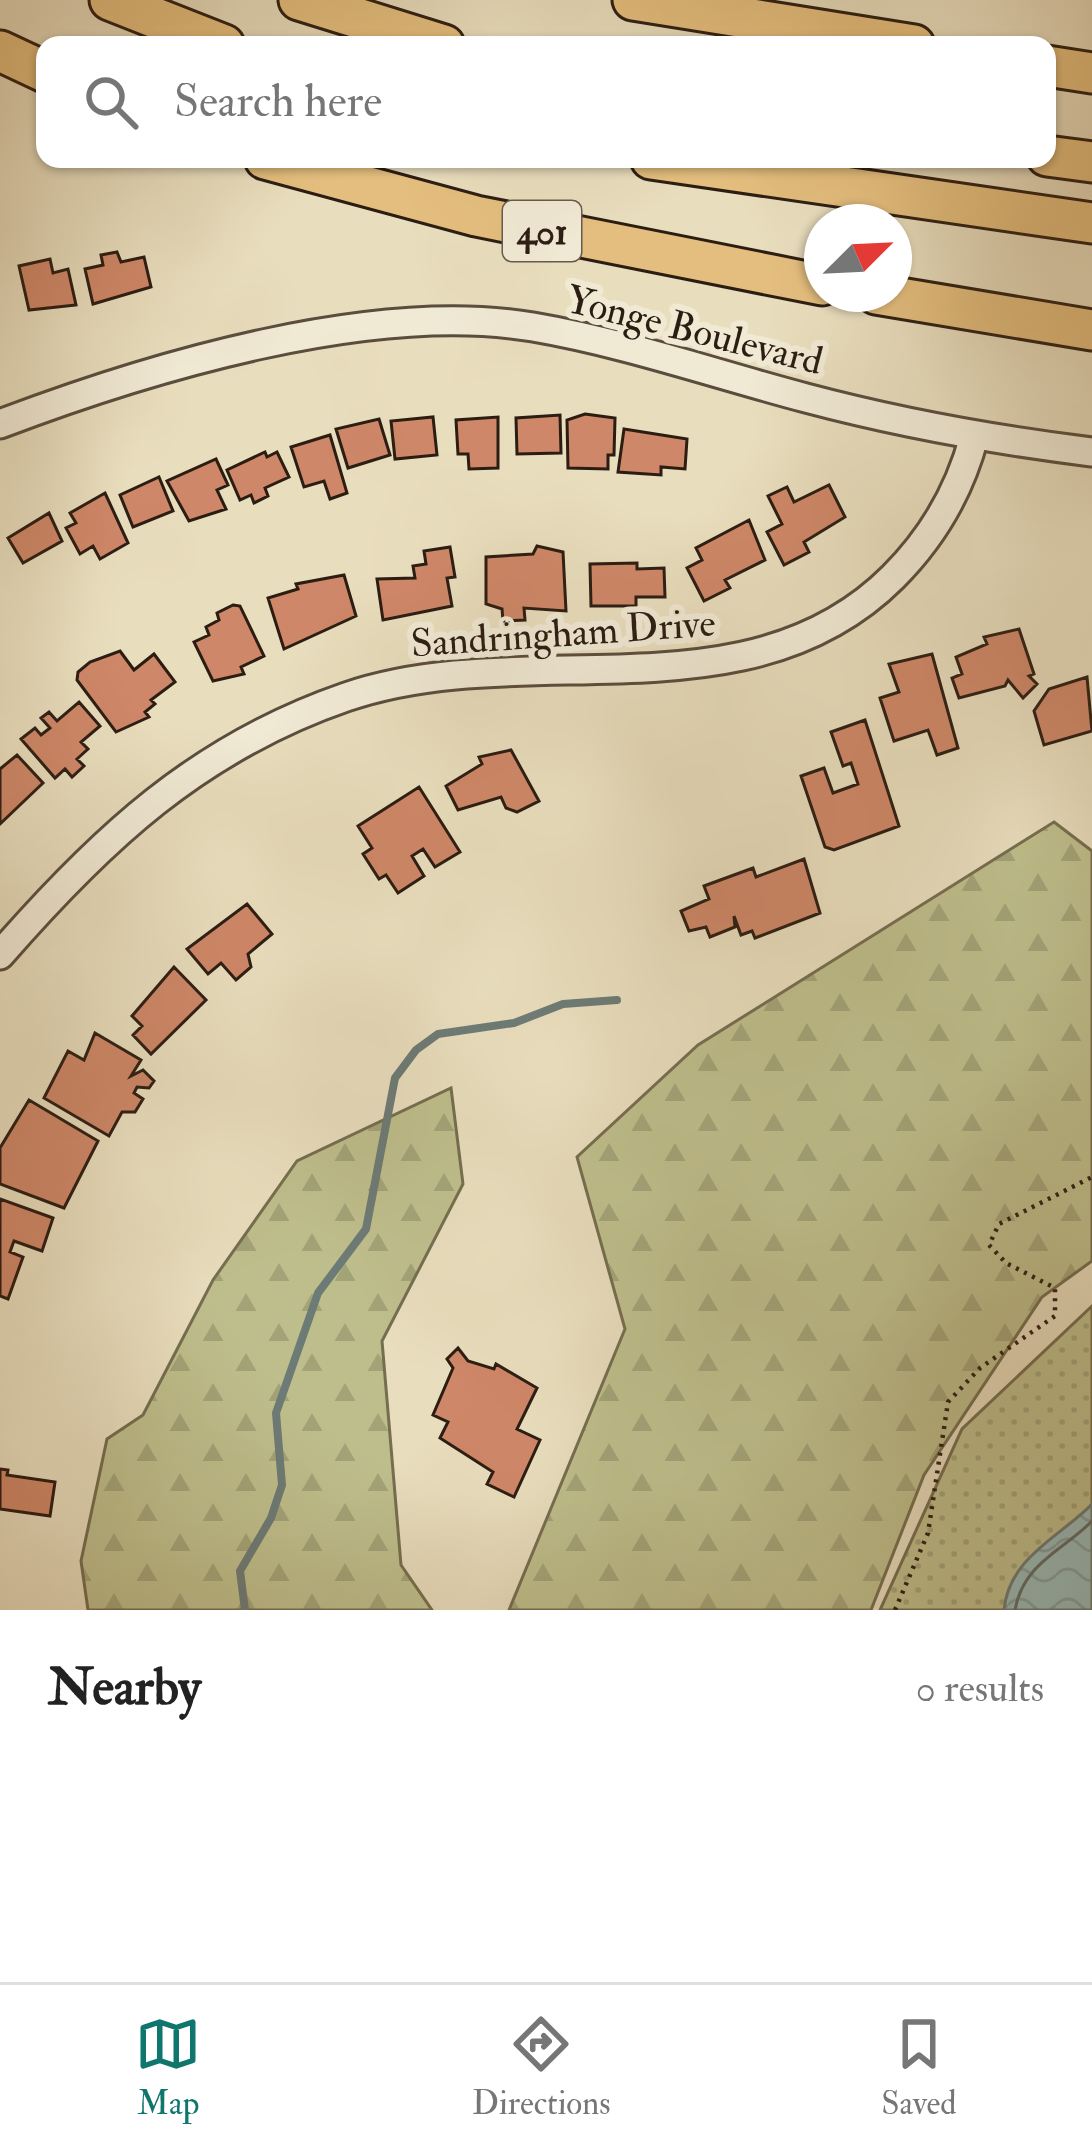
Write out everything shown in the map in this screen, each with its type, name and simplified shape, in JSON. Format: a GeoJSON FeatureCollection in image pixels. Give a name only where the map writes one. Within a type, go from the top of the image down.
{"type":"FeatureCollection","features":[{"type":"Feature","properties":{"kind":"highway"},"geometry":{"type":"LineString","coordinates":[[110,0],[201,36]]}},
{"type":"Feature","properties":{"kind":"highway"},"geometry":{"type":"LineString","coordinates":[[299,0],[415,36]]}},
{"type":"Feature","properties":{"kind":"highway"},"geometry":{"type":"LineString","coordinates":[[633,0],[858,36]]}},
{"type":"Feature","properties":{"kind":"highway"},"geometry":{"type":"LineString","coordinates":[[0,51],[36,68]]}},
{"type":"Feature","properties":{"kind":"highway"},"geometry":{"type":"LineString","coordinates":[[1056,67],[1092,73]]}},
{"type":"Feature","properties":{"kind":"highway"},"geometry":{"type":"LineString","coordinates":[[1056,157],[1092,162]]}},
{"type":"Feature","properties":{"kind":"highway","name":"401"},"geometry":{"type":"LineString","coordinates":[[299,168],[476,217],[804,281]]}},
{"type":"Feature","properties":{"kind":"highway"},"geometry":{"type":"LineString","coordinates":[[713,168],[1092,223]]}},
{"type":"Feature","properties":{"kind":"highway"},"geometry":{"type":"LineString","coordinates":[[912,300],[1092,330]]}},
{"type":"Feature","properties":{"kind":"street","name":"Yonge Boulevard"},"geometry":{"type":"LineString","coordinates":[[0,424],[267,343],[465,322],[530,327],[676,359],[805,398],[974,437],[1092,452]]}},
{"type":"Feature","properties":{"kind":"street","name":"Sandringham Drive"},"geometry":{"type":"LineString","coordinates":[[0,955],[69,875],[153,801],[222,751],[297,715],[437,674],[702,665],[773,650],[840,623],[911,559],[951,499],[974,437]]}},
{"type":"Feature","properties":{"kind":"path"},"geometry":{"type":"LineString","coordinates":[[895,1610],[928,1533],[948,1402],[980,1368],[1055,1316],[1055,1288],[1006,1263],[989,1244],[998,1224],[1092,1177]]}},
{"type":"Feature","properties":{"kind":"green space"},"geometry":{"type":"Polygon","coordinates":[[[1054,822],[1092,851],[1092,1261],[1042,1297],[924,1475],[871,1610],[509,1610],[625,1329],[577,1157],[698,1045],[1054,822]]]}},
{"type":"Feature","properties":{"kind":"green space"},"geometry":{"type":"Polygon","coordinates":[[[451,1088],[463,1184],[382,1341],[401,1565],[432,1610],[88,1610],[81,1561],[107,1439],[143,1415],[213,1280],[297,1161],[451,1088]]]}},
{"type":"Feature","properties":{"kind":"green space"},"geometry":{"type":"Polygon","coordinates":[[[1092,1306],[1092,1610],[880,1610],[962,1429],[1092,1306]]]}},
{"type":"Feature","properties":{"kind":"water"},"geometry":{"type":"Polygon","coordinates":[[[1092,1504],[1092,1610],[1004,1610],[1015,1576],[1026,1562],[1092,1504]]]}},
{"type":"Feature","properties":{"kind":"building"},"geometry":{"type":"Polygon","coordinates":[[[117,252],[121,262],[144,257],[151,287],[93,304],[85,269],[103,265],[101,255],[117,252]]]}},
{"type":"Feature","properties":{"kind":"building"},"geometry":{"type":"Polygon","coordinates":[[[50,259],[53,273],[68,269],[76,305],[29,310],[19,266],[50,259]]]}},
{"type":"Feature","properties":{"kind":"building"},"geometry":{"type":"Polygon","coordinates":[[[585,414],[615,418],[614,455],[608,455],[608,469],[568,468],[567,420],[585,414]]]}},
{"type":"Feature","properties":{"kind":"building"},"geometry":{"type":"Polygon","coordinates":[[[560,415],[561,453],[517,454],[516,418],[560,415]]]}},
{"type":"Feature","properties":{"kind":"building"},"geometry":{"type":"Polygon","coordinates":[[[433,417],[437,455],[395,459],[391,421],[433,417]]]}},
{"type":"Feature","properties":{"kind":"building"},"geometry":{"type":"Polygon","coordinates":[[[498,417],[498,468],[469,469],[468,454],[458,454],[456,420],[498,417]]]}},
{"type":"Feature","properties":{"kind":"building"},"geometry":{"type":"Polygon","coordinates":[[[379,419],[390,455],[348,468],[336,429],[379,419]]]}},
{"type":"Feature","properties":{"kind":"building"},"geometry":{"type":"Polygon","coordinates":[[[624,429],[687,439],[685,469],[661,467],[661,475],[618,472],[624,429]]]}},
{"type":"Feature","properties":{"kind":"building"},"geometry":{"type":"Polygon","coordinates":[[[330,435],[347,493],[330,499],[324,481],[304,487],[291,447],[330,435]]]}},
{"type":"Feature","properties":{"kind":"building"},"geometry":{"type":"Polygon","coordinates":[[[265,452],[267,457],[277,452],[289,477],[265,488],[268,496],[254,503],[251,495],[240,500],[227,470],[265,452]]]}},
{"type":"Feature","properties":{"kind":"building"},"geometry":{"type":"Polygon","coordinates":[[[216,459],[228,485],[217,490],[226,509],[189,521],[167,481],[216,459]]]}},
{"type":"Feature","properties":{"kind":"building"},"geometry":{"type":"Polygon","coordinates":[[[159,477],[173,511],[133,527],[120,495],[159,477]]]}},
{"type":"Feature","properties":{"kind":"building"},"geometry":{"type":"Polygon","coordinates":[[[829,485],[845,517],[804,542],[809,552],[784,565],[767,532],[782,524],[768,496],[787,487],[794,502],[829,485]]]}},
{"type":"Feature","properties":{"kind":"building"},"geometry":{"type":"Polygon","coordinates":[[[105,493],[128,543],[100,559],[93,546],[80,554],[66,528],[76,523],[70,513],[105,493]]]}},
{"type":"Feature","properties":{"kind":"building"},"geometry":{"type":"Polygon","coordinates":[[[49,513],[62,541],[23,563],[8,538],[49,513]]]}},
{"type":"Feature","properties":{"kind":"building"},"geometry":{"type":"Polygon","coordinates":[[[749,520],[765,560],[725,580],[730,588],[704,601],[687,568],[702,560],[696,548],[749,520]]]}},
{"type":"Feature","properties":{"kind":"building"},"geometry":{"type":"Polygon","coordinates":[[[537,546],[563,552],[566,611],[524,608],[525,620],[503,621],[502,609],[486,604],[486,557],[533,554],[537,546]]]}},
{"type":"Feature","properties":{"kind":"building"},"geometry":{"type":"Polygon","coordinates":[[[450,547],[455,577],[447,578],[452,606],[383,620],[377,579],[415,578],[413,566],[426,564],[424,551],[450,547]]]}},
{"type":"Feature","properties":{"kind":"building"},"geometry":{"type":"Polygon","coordinates":[[[637,563],[637,569],[664,568],[665,597],[636,597],[636,606],[591,606],[590,564],[637,563]]]}},
{"type":"Feature","properties":{"kind":"building"},"geometry":{"type":"Polygon","coordinates":[[[344,575],[356,616],[284,649],[268,598],[298,589],[296,584],[344,575]]]}},
{"type":"Feature","properties":{"kind":"building"},"geometry":{"type":"Polygon","coordinates":[[[240,606],[264,656],[241,667],[244,674],[213,681],[194,642],[209,635],[206,627],[219,620],[217,613],[240,606]]]}},
{"type":"Feature","properties":{"kind":"building"},"geometry":{"type":"Polygon","coordinates":[[[1019,629],[1034,674],[1029,676],[1037,684],[1023,698],[1008,680],[1005,686],[959,698],[952,678],[962,674],[956,657],[987,644],[984,637],[1019,629]]]}},
{"type":"Feature","properties":{"kind":"building"},"geometry":{"type":"Polygon","coordinates":[[[120,651],[134,670],[154,654],[175,682],[151,700],[155,704],[145,712],[149,717],[116,732],[77,680],[78,672],[90,662],[120,651]]]}},
{"type":"Feature","properties":{"kind":"building"},"geometry":{"type":"Polygon","coordinates":[[[932,654],[958,748],[937,755],[928,730],[894,741],[880,698],[899,692],[889,664],[932,654]]]}},
{"type":"Feature","properties":{"kind":"building"},"geometry":{"type":"Polygon","coordinates":[[[1087,677],[1092,731],[1044,745],[1034,711],[1049,689],[1087,677]]]}},
{"type":"Feature","properties":{"kind":"building"},"geometry":{"type":"Polygon","coordinates":[[[79,702],[100,726],[81,742],[88,749],[77,759],[84,766],[72,777],[65,769],[55,778],[21,739],[35,728],[41,735],[50,728],[41,718],[49,712],[57,721],[79,702]]]}},
{"type":"Feature","properties":{"kind":"building"},"geometry":{"type":"Polygon","coordinates":[[[865,720],[899,826],[834,850],[825,847],[801,776],[824,768],[833,793],[858,784],[851,763],[843,766],[831,732],[865,720]]]}},
{"type":"Feature","properties":{"kind":"building"},"geometry":{"type":"Polygon","coordinates":[[[511,750],[539,801],[517,812],[506,808],[501,797],[458,810],[446,786],[482,764],[479,757],[511,750]]]}},
{"type":"Feature","properties":{"kind":"building"},"geometry":{"type":"Polygon","coordinates":[[[17,755],[43,783],[0,824],[0,769],[17,755]]]}},
{"type":"Feature","properties":{"kind":"building"},"geometry":{"type":"Polygon","coordinates":[[[419,787],[460,852],[435,867],[423,849],[412,856],[424,876],[398,893],[386,875],[379,879],[363,854],[372,848],[358,826],[419,787]]]}},
{"type":"Feature","properties":{"kind":"building"},"geometry":{"type":"Polygon","coordinates":[[[804,859],[820,913],[755,938],[752,931],[741,935],[734,916],[735,927],[710,937],[706,927],[689,931],[681,911],[709,899],[704,886],[753,868],[756,877],[804,859]]]}},
{"type":"Feature","properties":{"kind":"building"},"geometry":{"type":"Polygon","coordinates":[[[247,904],[272,934],[248,954],[251,967],[236,980],[221,963],[208,974],[187,949],[247,904]]]}},
{"type":"Feature","properties":{"kind":"building"},"geometry":{"type":"Polygon","coordinates":[[[174,967],[206,1000],[151,1054],[133,1035],[142,1026],[132,1016],[174,967]]]}},
{"type":"Feature","properties":{"kind":"building"},"geometry":{"type":"Polygon","coordinates":[[[95,1033],[141,1060],[131,1076],[143,1070],[154,1081],[149,1088],[137,1087],[134,1093],[143,1099],[135,1112],[122,1112],[109,1136],[44,1098],[68,1051],[84,1060],[95,1033]]]}},
{"type":"Feature","properties":{"kind":"building"},"geometry":{"type":"Polygon","coordinates":[[[29,1100],[98,1141],[64,1208],[0,1184],[0,1148],[29,1100]]]}},
{"type":"Feature","properties":{"kind":"building"},"geometry":{"type":"Polygon","coordinates":[[[0,1199],[53,1218],[42,1251],[14,1241],[10,1252],[23,1257],[8,1299],[0,1296],[0,1199]]]}},
{"type":"Feature","properties":{"kind":"building"},"geometry":{"type":"Polygon","coordinates":[[[458,1348],[468,1361],[494,1369],[496,1364],[537,1388],[517,1429],[540,1440],[514,1497],[487,1484],[493,1472],[440,1438],[448,1422],[433,1415],[453,1368],[447,1359],[458,1348]]]}},
{"type":"Feature","properties":{"kind":"building"},"geometry":{"type":"Polygon","coordinates":[[[0,1469],[8,1470],[7,1475],[55,1482],[50,1516],[0,1509],[0,1469]]]}},
{"type":"Feature","properties":{"kind":"waterway"},"geometry":{"type":"LineString","coordinates":[[245,1610],[240,1571],[271,1518],[282,1485],[276,1413],[318,1293],[366,1229],[395,1078],[416,1050],[438,1034],[514,1023],[563,1004],[617,1000]]}}]}
